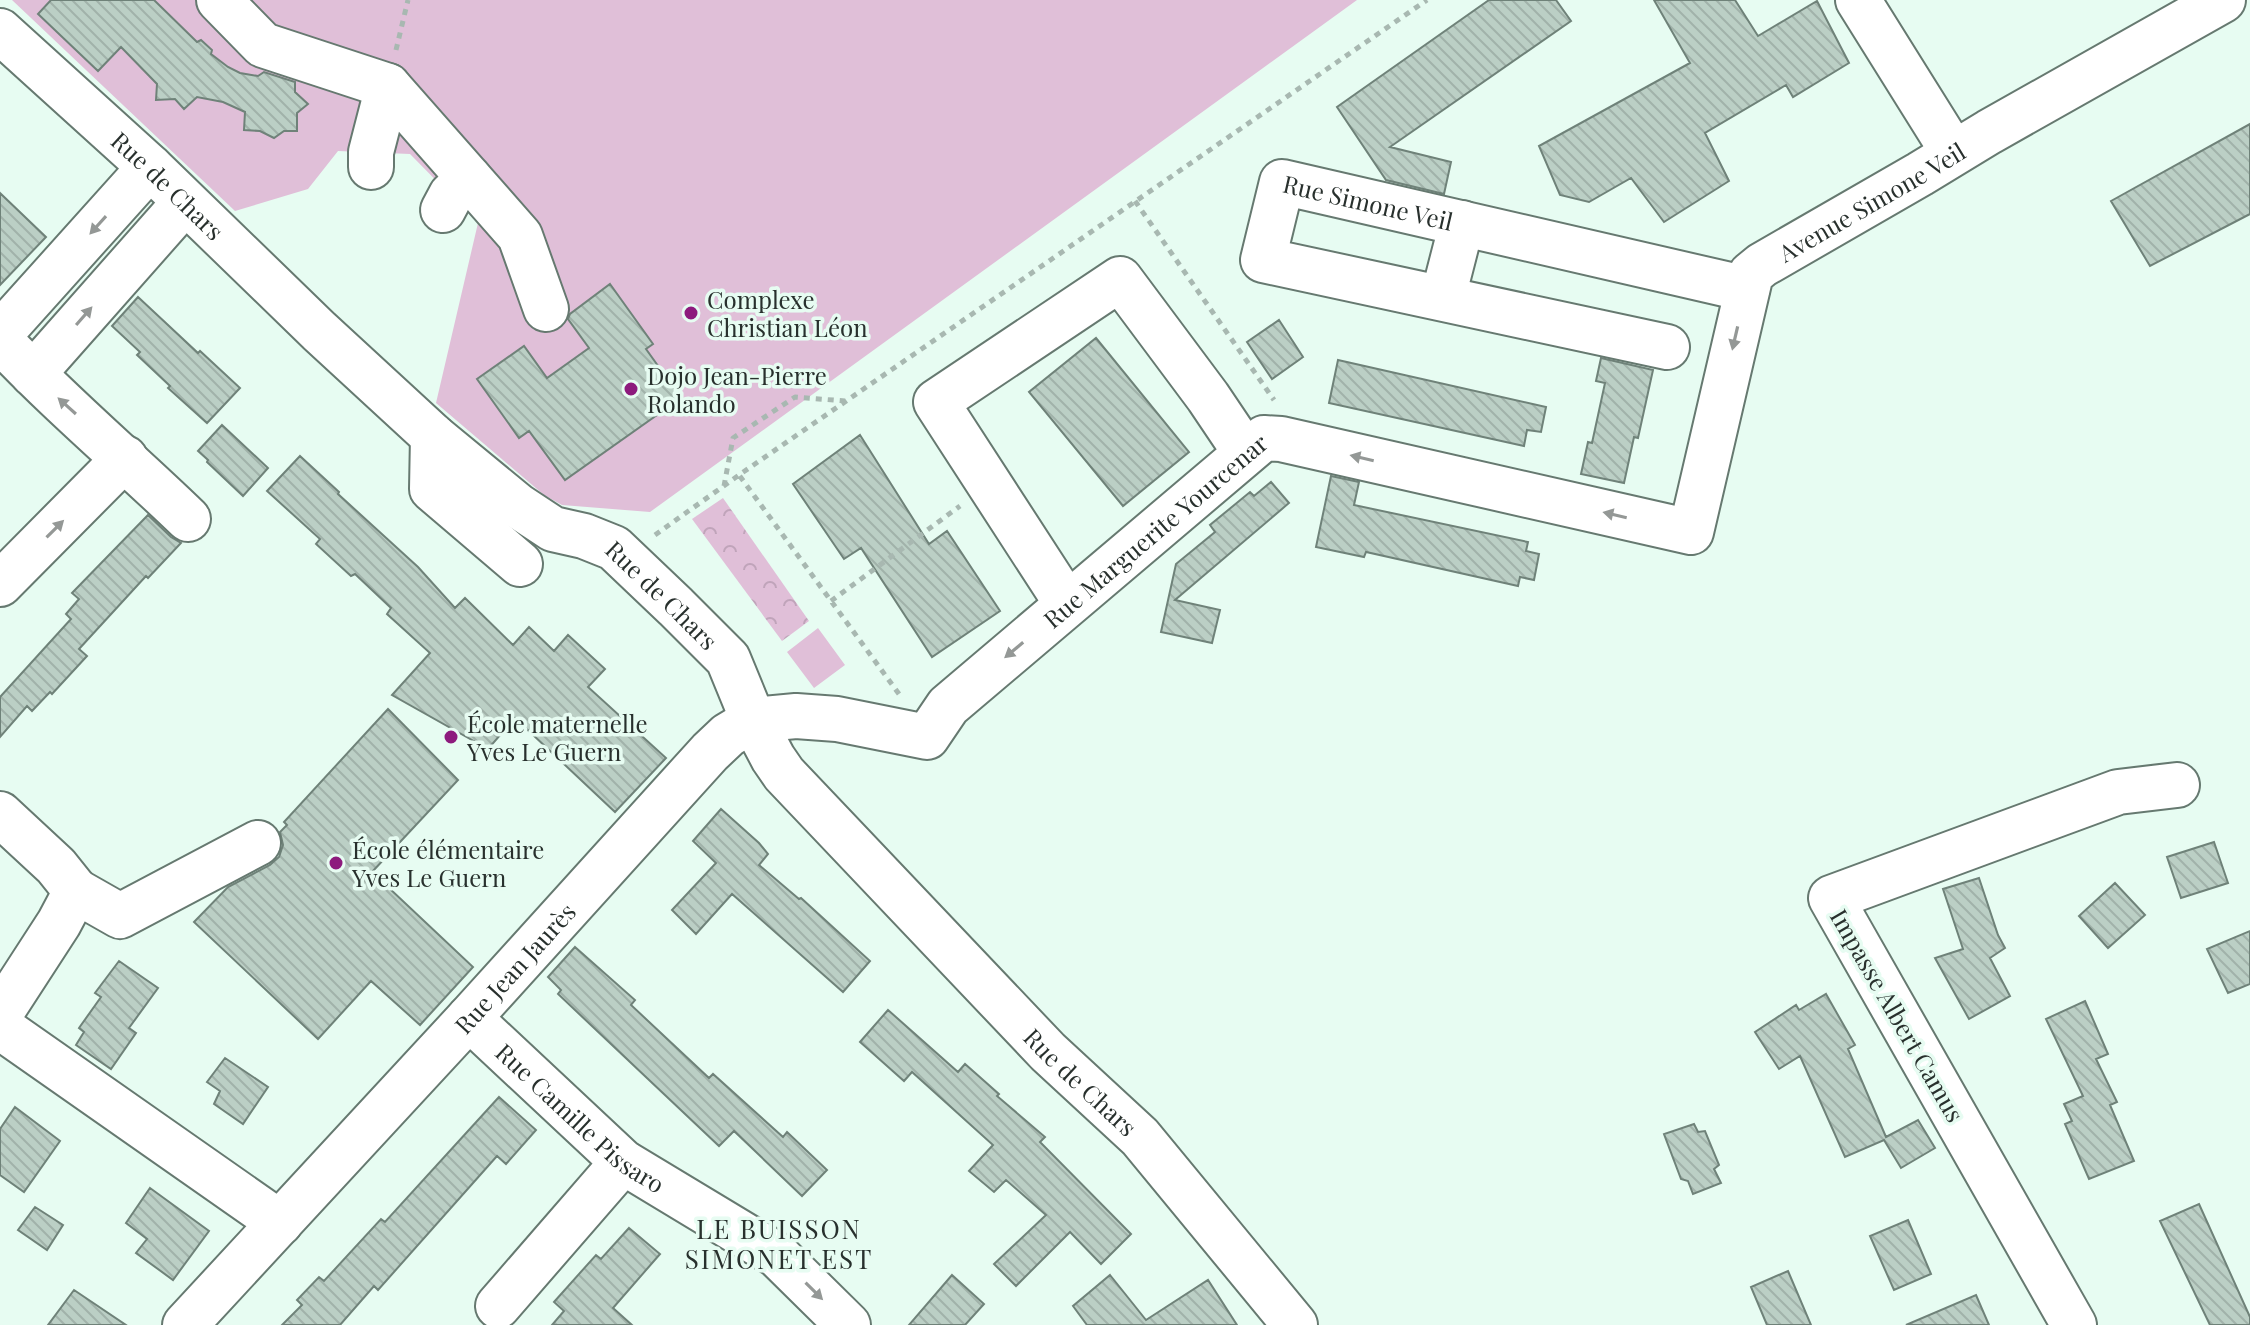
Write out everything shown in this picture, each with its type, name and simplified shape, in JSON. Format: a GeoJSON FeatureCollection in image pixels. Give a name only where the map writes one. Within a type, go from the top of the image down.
{"type":"FeatureCollection","features":[{"type":"Feature","properties":{"kind":"street"},"geometry":{"type":"LineString","coordinates":[[219,0],[263,45],[388,86],[456,194],[520,236],[546,309]]}},
{"type":"Feature","properties":{"kind":"street"},"geometry":{"type":"LineString","coordinates":[[1858,0],[1953,152]]}},
{"type":"Feature","properties":{"kind":"street","name":"Avenue Simone Veil"},"geometry":{"type":"LineString","coordinates":[[1691,532],[1751,274],[1953,152],[2223,0]]}},
{"type":"Feature","properties":{"kind":"street","name":"Rue de Chars"},"geometry":{"type":"LineString","coordinates":[[0,31],[150,167],[319,331],[433,436],[518,506],[553,529],[584,536],[614,548],[728,659],[753,720],[784,774],[1037,1041],[1140,1137],[1295,1325]]}},
{"type":"Feature","properties":{"kind":"street"},"geometry":{"type":"LineString","coordinates":[[371,167],[371,152],[388,86]]}},
{"type":"Feature","properties":{"kind":"street"},"geometry":{"type":"LineString","coordinates":[[150,167],[0,337],[33,374],[188,519]]}},
{"type":"Feature","properties":{"kind":"street","name":"Rue Simone Veil"},"geometry":{"type":"LineString","coordinates":[[1667,347],[1263,260],[1282,182],[1747,289]]}},
{"type":"Feature","properties":{"kind":"street"},"geometry":{"type":"LineString","coordinates":[[33,374],[185,202]]}},
{"type":"Feature","properties":{"kind":"street"},"geometry":{"type":"LineString","coordinates":[[1443,297],[1462,223]]}},
{"type":"Feature","properties":{"kind":"street"},"geometry":{"type":"LineString","coordinates":[[1067,604],[936,402],[1120,279],[1208,397],[1263,446]]}},
{"type":"Feature","properties":{"kind":"street"},"geometry":{"type":"LineString","coordinates":[[433,436],[432,489],[520,564]]}},
{"type":"Feature","properties":{"kind":"street","name":"Rue Marguerite Yourcenar"},"geometry":{"type":"LineString","coordinates":[[753,720],[796,716],[837,719],[927,737],[948,706],[1067,604],[1263,446],[1691,532]]}},
{"type":"Feature","properties":{"kind":"street"},"geometry":{"type":"LineString","coordinates":[[0,584],[125,458]]}},
{"type":"Feature","properties":{"kind":"street","name":"Rue Jean Jaurès"},"geometry":{"type":"LineString","coordinates":[[185,1325],[710,752],[728,735],[753,720]]}},
{"type":"Feature","properties":{"kind":"street","name":"Impasse Albert Camus"},"geometry":{"type":"LineString","coordinates":[[2074,1325],[1831,898],[2118,792],[2177,785]]}},
{"type":"Feature","properties":{"kind":"street"},"geometry":{"type":"LineString","coordinates":[[0,814],[56,866],[76,891],[120,916],[258,843]]}},
{"type":"Feature","properties":{"kind":"street"},"geometry":{"type":"LineString","coordinates":[[0,1014],[76,891]]}},
{"type":"Feature","properties":{"kind":"street","name":"Rue Camille Pissaro"},"geometry":{"type":"LineString","coordinates":[[469,1018],[623,1162],[777,1255],[848,1325]]}},
{"type":"Feature","properties":{"kind":"street"},"geometry":{"type":"LineString","coordinates":[[0,1027],[280,1223]]}},
{"type":"Feature","properties":{"kind":"street"},"geometry":{"type":"LineString","coordinates":[[498,1306],[623,1162]]}},
{"type":"Feature","properties":{"kind":"path"},"geometry":{"type":"LineString","coordinates":[[388,86],[408,0]]}},
{"type":"Feature","properties":{"kind":"path"},"geometry":{"type":"LineString","coordinates":[[1135,201],[1287,418],[1263,446]]}},
{"type":"Feature","properties":{"kind":"path"},"geometry":{"type":"LineString","coordinates":[[724,486],[733,438],[795,397],[846,401]]}},
{"type":"Feature","properties":{"kind":"path"},"geometry":{"type":"LineString","coordinates":[[623,557],[739,475]]}},
{"type":"Feature","properties":{"kind":"path"},"geometry":{"type":"LineString","coordinates":[[831,601],[989,484]]}},
{"type":"Feature","properties":{"kind":"green space","name":"Complexe Christian Léon"},"geometry":{"type":"Polygon","coordinates":[[[12,0],[1357,0],[650,512],[562,505],[544,495],[436,403],[478,223],[410,154],[338,151],[308,189],[235,211],[12,0]]]}},
{"type":"Feature","properties":{"kind":"green space"},"geometry":{"type":"Polygon","coordinates":[[[723,498],[809,621],[782,641],[692,519],[723,498]]]}},
{"type":"Feature","properties":{"kind":"green space"},"geometry":{"type":"Polygon","coordinates":[[[818,628],[845,665],[814,688],[787,652],[818,628]]]}},
{"type":"Feature","properties":{"kind":"building"},"geometry":{"type":"Polygon","coordinates":[[[51,0],[154,0],[228,67],[240,73],[258,76],[264,72],[295,82],[295,92],[308,104],[297,113],[297,131],[284,131],[274,138],[260,131],[244,130],[245,112],[223,102],[197,97],[184,109],[175,99],[156,100],[157,84],[121,47],[98,71],[38,14],[51,0]]]}},
{"type":"Feature","properties":{"kind":"building"},"geometry":{"type":"Polygon","coordinates":[[[1489,0],[1556,0],[1571,21],[1390,147],[1451,162],[1444,194],[1386,180],[1337,107],[1489,0]]]}},
{"type":"Feature","properties":{"kind":"building"},"geometry":{"type":"Polygon","coordinates":[[[1654,0],[1735,0],[1758,36],[1817,1],[1849,63],[1793,97],[1786,85],[1705,133],[1729,181],[1664,222],[1631,178],[1589,202],[1560,195],[1539,146],[1690,63],[1654,0]]]}},
{"type":"Feature","properties":{"kind":"building"},"geometry":{"type":"Polygon","coordinates":[[[2250,124],[2250,214],[2150,266],[2111,201],[2250,124]]]}},
{"type":"Feature","properties":{"kind":"building"},"geometry":{"type":"Polygon","coordinates":[[[0,193],[46,237],[0,285],[0,193]]]}},
{"type":"Feature","properties":{"kind":"building","name":"Dojo Jean-Pierre Rolando"},"geometry":{"type":"Polygon","coordinates":[[[610,284],[653,344],[646,349],[681,398],[565,480],[529,431],[519,438],[477,379],[524,346],[547,378],[589,348],[568,319],[570,314],[610,284]]]}},
{"type":"Feature","properties":{"kind":"building"},"geometry":{"type":"Polygon","coordinates":[[[138,297],[240,388],[207,423],[168,388],[170,386],[137,355],[140,352],[112,326],[138,297]]]}},
{"type":"Feature","properties":{"kind":"building"},"geometry":{"type":"Polygon","coordinates":[[[1279,320],[1303,357],[1272,379],[1247,342],[1279,320]]]}},
{"type":"Feature","properties":{"kind":"building"},"geometry":{"type":"Polygon","coordinates":[[[1096,338],[1189,452],[1123,506],[1029,392],[1096,338]]]}},
{"type":"Feature","properties":{"kind":"building"},"geometry":{"type":"Polygon","coordinates":[[[1601,358],[1653,370],[1624,483],[1581,474],[1588,442],[1592,443],[1605,383],[1596,381],[1601,358]]]}},
{"type":"Feature","properties":{"kind":"building"},"geometry":{"type":"Polygon","coordinates":[[[1338,360],[1546,407],[1541,432],[1527,430],[1524,446],[1329,403],[1338,360]]]}},
{"type":"Feature","properties":{"kind":"building"},"geometry":{"type":"Polygon","coordinates":[[[222,425],[268,468],[243,496],[198,451],[222,425]]]}},
{"type":"Feature","properties":{"kind":"building"},"geometry":{"type":"Polygon","coordinates":[[[860,435],[929,544],[947,531],[1000,611],[932,657],[861,548],[844,559],[793,484],[860,435]]]}},
{"type":"Feature","properties":{"kind":"building"},"geometry":{"type":"Polygon","coordinates":[[[300,456],[418,567],[455,608],[465,598],[513,645],[529,627],[554,651],[568,635],[605,669],[588,687],[666,758],[615,812],[515,718],[488,749],[392,695],[430,653],[387,614],[391,608],[355,574],[351,576],[316,544],[320,539],[267,491],[300,456]]]}},
{"type":"Feature","properties":{"kind":"building"},"geometry":{"type":"Polygon","coordinates":[[[1331,476],[1359,482],[1354,505],[1528,542],[1526,551],[1539,554],[1534,580],[1520,577],[1518,586],[1366,552],[1364,557],[1316,547],[1331,476]]]}},
{"type":"Feature","properties":{"kind":"building"},"geometry":{"type":"Polygon","coordinates":[[[1271,482],[1289,503],[1175,600],[1220,610],[1212,643],[1161,632],[1176,564],[1215,532],[1210,525],[1250,492],[1254,496],[1271,482]]]}},
{"type":"Feature","properties":{"kind":"building"},"geometry":{"type":"Polygon","coordinates":[[[148,515],[181,543],[79,649],[87,656],[52,694],[50,692],[32,711],[27,706],[0,737],[0,697],[71,619],[66,614],[79,599],[72,593],[148,515]]]}},
{"type":"Feature","properties":{"kind":"building"},"geometry":{"type":"Polygon","coordinates":[[[388,709],[458,780],[372,872],[473,967],[420,1025],[371,981],[318,1039],[194,922],[228,887],[279,857],[283,845],[280,832],[287,825],[284,822],[388,709]]]}},
{"type":"Feature","properties":{"kind":"building"},"geometry":{"type":"Polygon","coordinates":[[[721,809],[768,854],[759,865],[801,898],[870,961],[843,992],[732,894],[696,934],[672,910],[716,863],[693,841],[721,809]]]}},
{"type":"Feature","properties":{"kind":"building"},"geometry":{"type":"Polygon","coordinates":[[[2214,842],[2228,883],[2181,898],[2167,857],[2214,842]]]}},
{"type":"Feature","properties":{"kind":"building"},"geometry":{"type":"Polygon","coordinates":[[[1979,878],[2005,948],[1990,958],[2010,996],[1969,1019],[1935,958],[1963,949],[1943,889],[1979,878]]]}},
{"type":"Feature","properties":{"kind":"building"},"geometry":{"type":"Polygon","coordinates":[[[2115,883],[2145,915],[2108,948],[2079,916],[2115,883]]]}},
{"type":"Feature","properties":{"kind":"building"},"geometry":{"type":"Polygon","coordinates":[[[2250,931],[2250,984],[2228,993],[2207,949],[2250,931]]]}},
{"type":"Feature","properties":{"kind":"building"},"geometry":{"type":"Polygon","coordinates":[[[575,947],[635,1000],[631,1005],[709,1078],[713,1074],[783,1137],[787,1132],[827,1170],[802,1196],[734,1131],[719,1146],[558,994],[561,990],[548,977],[575,947]]]}},
{"type":"Feature","properties":{"kind":"building"},"geometry":{"type":"Polygon","coordinates":[[[119,961],[158,988],[129,1028],[136,1033],[111,1069],[76,1045],[84,1032],[79,1028],[101,997],[95,993],[119,961]]]}},
{"type":"Feature","properties":{"kind":"building"},"geometry":{"type":"Polygon","coordinates":[[[1826,994],[1855,1045],[1848,1049],[1886,1137],[1918,1120],[1935,1148],[1901,1168],[1884,1140],[1845,1157],[1800,1056],[1779,1069],[1755,1032],[1796,1005],[1799,1010],[1826,994]]]}},
{"type":"Feature","properties":{"kind":"building"},"geometry":{"type":"Polygon","coordinates":[[[2085,1001],[2108,1054],[2096,1059],[2117,1102],[2110,1105],[2134,1161],[2089,1179],[2065,1124],[2072,1121],[2064,1104],[2083,1096],[2046,1019],[2085,1001]]]}},
{"type":"Feature","properties":{"kind":"building"},"geometry":{"type":"Polygon","coordinates":[[[888,1010],[958,1072],[965,1064],[999,1094],[997,1096],[1045,1137],[1040,1142],[1131,1234],[1101,1264],[1070,1232],[1016,1286],[994,1264],[1046,1215],[1006,1180],[994,1192],[969,1171],[993,1145],[912,1072],[904,1081],[860,1042],[888,1010]]]}},
{"type":"Feature","properties":{"kind":"building"},"geometry":{"type":"Polygon","coordinates":[[[225,1058],[268,1087],[243,1124],[214,1104],[220,1091],[207,1082],[225,1058]]]}},
{"type":"Feature","properties":{"kind":"building"},"geometry":{"type":"Polygon","coordinates":[[[499,1097],[536,1130],[506,1164],[497,1156],[378,1290],[374,1286],[340,1325],[282,1325],[302,1305],[297,1300],[319,1277],[324,1281],[381,1219],[385,1222],[499,1097]]]}},
{"type":"Feature","properties":{"kind":"building"},"geometry":{"type":"Polygon","coordinates":[[[15,1107],[60,1141],[24,1192],[0,1175],[0,1129],[15,1107]]]}},
{"type":"Feature","properties":{"kind":"building"},"geometry":{"type":"Polygon","coordinates":[[[1694,1124],[1698,1132],[1705,1131],[1719,1165],[1714,1169],[1721,1183],[1693,1194],[1688,1181],[1681,1179],[1664,1134],[1694,1124]]]}},
{"type":"Feature","properties":{"kind":"building"},"geometry":{"type":"Polygon","coordinates":[[[150,1188],[209,1231],[173,1280],[136,1253],[147,1239],[126,1223],[150,1188]]]}},
{"type":"Feature","properties":{"kind":"building"},"geometry":{"type":"Polygon","coordinates":[[[2199,1204],[2250,1317],[2250,1325],[2210,1325],[2160,1221],[2199,1204]]]}},
{"type":"Feature","properties":{"kind":"building"},"geometry":{"type":"Polygon","coordinates":[[[35,1207],[63,1225],[47,1250],[18,1230],[35,1207]]]}},
{"type":"Feature","properties":{"kind":"building"},"geometry":{"type":"Polygon","coordinates":[[[1908,1220],[1931,1274],[1894,1290],[1870,1236],[1908,1220]]]}},
{"type":"Feature","properties":{"kind":"building"},"geometry":{"type":"Polygon","coordinates":[[[629,1228],[660,1254],[613,1308],[632,1325],[552,1325],[564,1311],[554,1302],[596,1255],[601,1259],[629,1228]]]}},
{"type":"Feature","properties":{"kind":"building"},"geometry":{"type":"Polygon","coordinates":[[[1788,1271],[1811,1325],[1767,1325],[1751,1287],[1788,1271]]]}},
{"type":"Feature","properties":{"kind":"building"},"geometry":{"type":"Polygon","coordinates":[[[952,1275],[984,1304],[965,1325],[909,1325],[952,1275]]]}},
{"type":"Feature","properties":{"kind":"building"},"geometry":{"type":"Polygon","coordinates":[[[1110,1275],[1146,1320],[1208,1280],[1237,1325],[1087,1325],[1073,1306],[1110,1275]]]}},
{"type":"Feature","properties":{"kind":"building"},"geometry":{"type":"Polygon","coordinates":[[[74,1290],[126,1325],[48,1325],[74,1290]]]}},
{"type":"Feature","properties":{"kind":"building"},"geometry":{"type":"Polygon","coordinates":[[[1976,1295],[1989,1325],[1906,1325],[1976,1295]]]}},
{"type":"Feature","properties":{"kind":"place","name":"Complexe Christian Léon"},"geometry":{"type":"Point","coordinates":[691,313]}},
{"type":"Feature","properties":{"kind":"place","name":"Dojo Jean-Pierre Rolando"},"geometry":{"type":"Point","coordinates":[631,389]}},
{"type":"Feature","properties":{"kind":"place","name":"École maternelle Yves Le Guern"},"geometry":{"type":"Point","coordinates":[451,737]}},
{"type":"Feature","properties":{"kind":"place","name":"École élémentaire Yves Le Guern"},"geometry":{"type":"Point","coordinates":[336,863]}},
{"type":"Feature","properties":{"kind":"district","name":"LE BUISSON SIMONET EST"},"geometry":{"type":"Point","coordinates":[779,1243]}}]}
